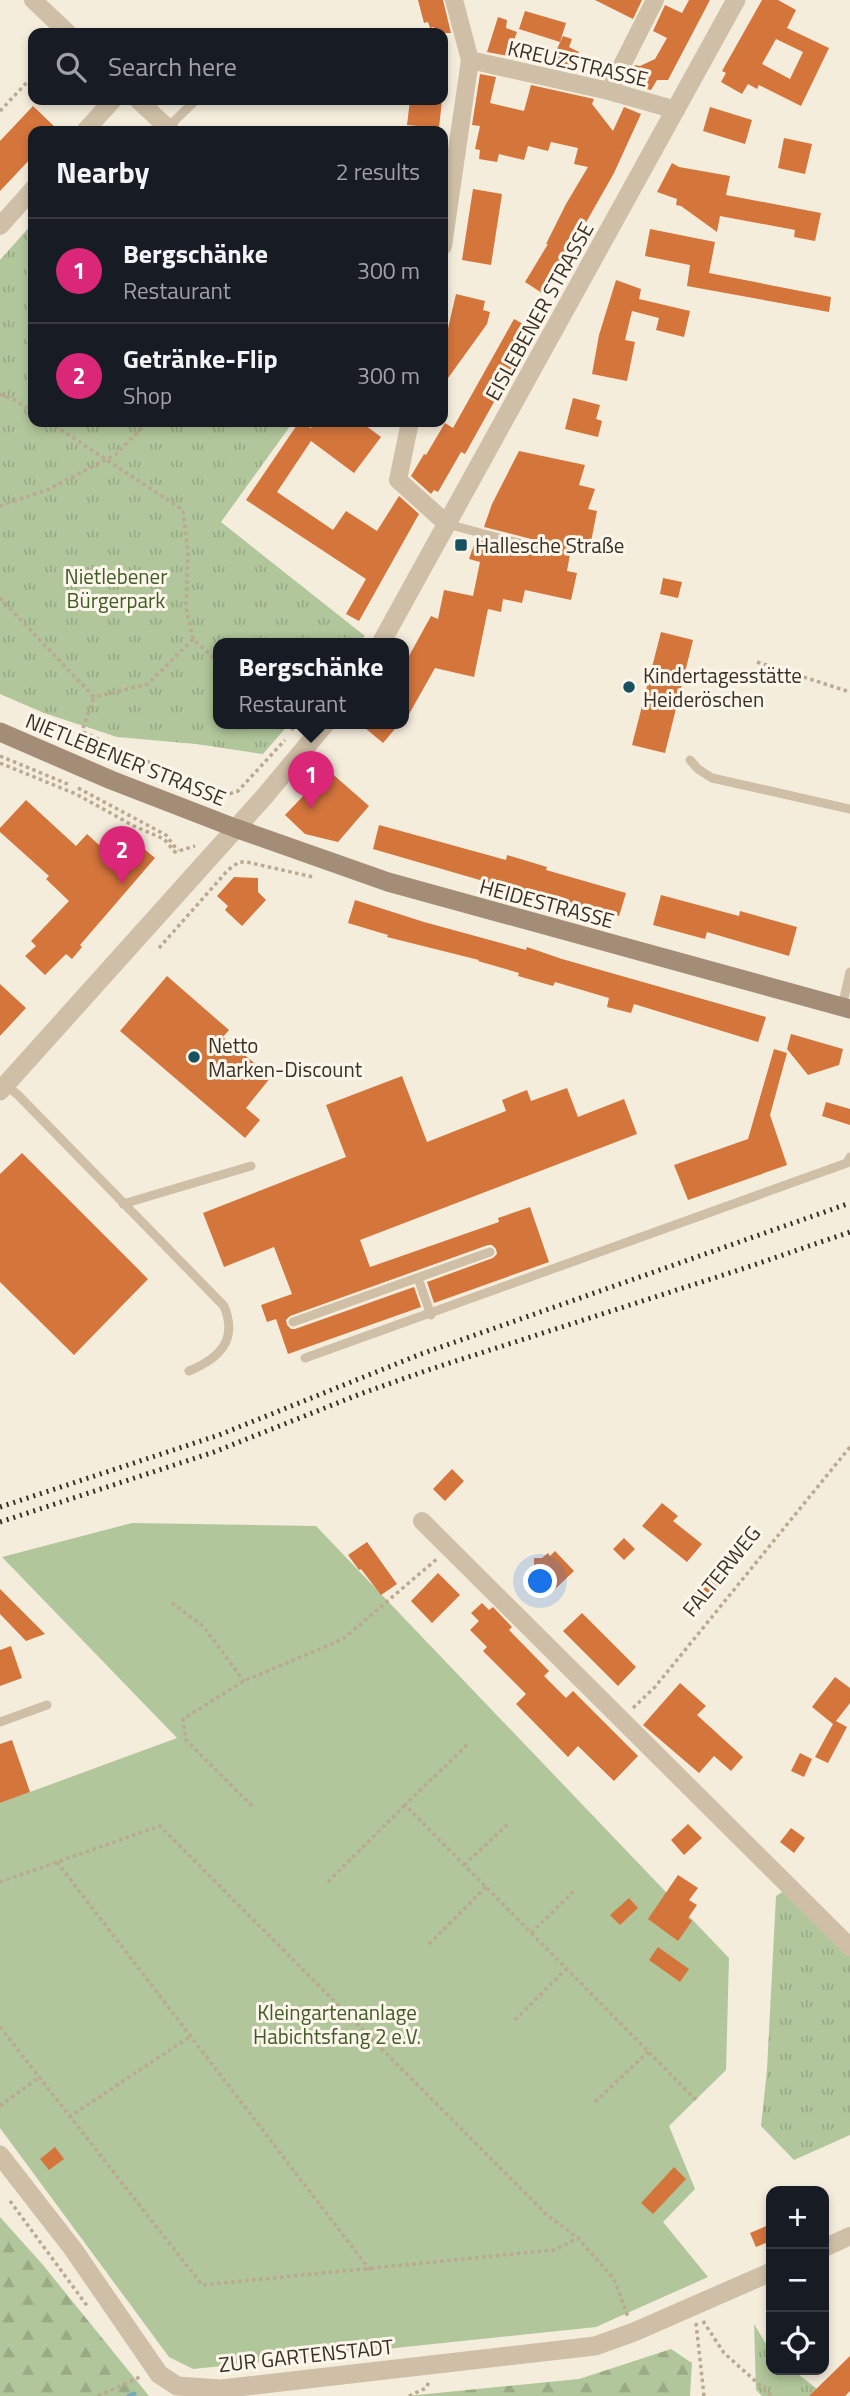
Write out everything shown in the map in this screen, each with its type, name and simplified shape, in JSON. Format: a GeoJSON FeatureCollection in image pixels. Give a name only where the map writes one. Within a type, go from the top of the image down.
{"type":"FeatureCollection","features":[{"type":"Feature","properties":{"kind":"main road","name":"NIETLEBENER STRASSE"},"geometry":{"type":"LineString","coordinates":[[0,732],[111,780],[235,828]]}},
{"type":"Feature","properties":{"kind":"main road","name":"HEIDESTRASSE"},"geometry":{"type":"LineString","coordinates":[[235,828],[399,885],[846,1008]]}},
{"type":"Feature","properties":{"kind":"street"},"geometry":{"type":"LineString","coordinates":[[33,0],[63,28]]}},
{"type":"Feature","properties":{"kind":"street"},"geometry":{"type":"LineString","coordinates":[[448,212],[470,61],[454,0]]}},
{"type":"Feature","properties":{"kind":"street"},"geometry":{"type":"LineString","coordinates":[[609,91],[655,0]]}},
{"type":"Feature","properties":{"kind":"street","name":"EISLEBENER STRASSE"},"geometry":{"type":"LineString","coordinates":[[384,638],[736,0]]}},
{"type":"Feature","properties":{"kind":"street","name":"KREUZSTRASSE"},"geometry":{"type":"LineString","coordinates":[[470,61],[609,91],[676,110]]}},
{"type":"Feature","properties":{"kind":"street"},"geometry":{"type":"LineString","coordinates":[[90,126],[108,105]]}},
{"type":"Feature","properties":{"kind":"street"},"geometry":{"type":"LineString","coordinates":[[143,105],[165,126]]}},
{"type":"Feature","properties":{"kind":"street"},"geometry":{"type":"LineString","coordinates":[[0,226],[28,195]]}},
{"type":"Feature","properties":{"kind":"street"},"geometry":{"type":"LineString","coordinates":[[409,427],[398,480],[447,524]]}},
{"type":"Feature","properties":{"kind":"street"},"geometry":{"type":"LineString","coordinates":[[3,1088],[264,797],[321,729]]}},
{"type":"Feature","properties":{"kind":"street"},"geometry":{"type":"LineString","coordinates":[[422,1521],[850,1947]]}},
{"type":"Feature","properties":{"kind":"street","name":"ZUR GARTENSTADT"},"geometry":{"type":"LineString","coordinates":[[0,2155],[73,2249],[159,2374],[177,2386],[221,2389],[595,2346],[695,2307],[766,2274]]}},
{"type":"Feature","properties":{"kind":"street"},"geometry":{"type":"LineString","coordinates":[[829,2246],[850,2236]]}},
{"type":"Feature","properties":{"kind":"lane"},"geometry":{"type":"LineString","coordinates":[[173,126],[192,105]]}},
{"type":"Feature","properties":{"kind":"lane"},"geometry":{"type":"LineString","coordinates":[[447,524],[537,548]]}},
{"type":"Feature","properties":{"kind":"lane"},"geometry":{"type":"LineString","coordinates":[[690,760],[712,778],[850,809]]}},
{"type":"Feature","properties":{"kind":"lane"},"geometry":{"type":"LineString","coordinates":[[846,1008],[850,972]]}},
{"type":"Feature","properties":{"kind":"lane"},"geometry":{"type":"LineString","coordinates":[[3,1088],[224,1306],[229,1317],[230,1334],[225,1346],[206,1364],[189,1371]]}},
{"type":"Feature","properties":{"kind":"lane"},"geometry":{"type":"LineString","coordinates":[[305,1358],[432,1315],[847,1163],[850,1157]]}},
{"type":"Feature","properties":{"kind":"lane"},"geometry":{"type":"LineString","coordinates":[[123,1204],[251,1166]]}},
{"type":"Feature","properties":{"kind":"lane"},"geometry":{"type":"LineString","coordinates":[[293,1322],[490,1252]]}},
{"type":"Feature","properties":{"kind":"lane"},"geometry":{"type":"LineString","coordinates":[[418,1278],[432,1315]]}},
{"type":"Feature","properties":{"kind":"lane"},"geometry":{"type":"LineString","coordinates":[[0,1721],[47,1705]]}},
{"type":"Feature","properties":{"kind":"path"},"geometry":{"type":"LineString","coordinates":[[0,111],[28,81]]}},
{"type":"Feature","properties":{"kind":"path"},"geometry":{"type":"LineString","coordinates":[[0,394],[28,409]]}},
{"type":"Feature","properties":{"kind":"path"},"geometry":{"type":"LineString","coordinates":[[56,427],[183,510],[188,552],[186,608],[193,639],[213,657]]}},
{"type":"Feature","properties":{"kind":"path"},"geometry":{"type":"LineString","coordinates":[[0,506],[49,489],[106,460],[115,455],[143,427]]}},
{"type":"Feature","properties":{"kind":"path"},"geometry":{"type":"LineString","coordinates":[[1,600],[94,697]]}},
{"type":"Feature","properties":{"kind":"path"},"geometry":{"type":"LineString","coordinates":[[94,697],[148,684],[193,639]]}},
{"type":"Feature","properties":{"kind":"path"},"geometry":{"type":"LineString","coordinates":[[757,662],[850,692]]}},
{"type":"Feature","properties":{"kind":"path"},"geometry":{"type":"LineString","coordinates":[[94,697],[83,732],[223,796],[238,791],[286,739]]}},
{"type":"Feature","properties":{"kind":"path"},"geometry":{"type":"LineString","coordinates":[[0,756],[78,788],[154,828],[171,840],[178,851]]}},
{"type":"Feature","properties":{"kind":"path"},"geometry":{"type":"LineString","coordinates":[[0,763],[76,794],[164,839],[175,852],[201,845]]}},
{"type":"Feature","properties":{"kind":"path"},"geometry":{"type":"LineString","coordinates":[[159,948],[228,870],[239,862],[256,863],[325,880]]}},
{"type":"Feature","properties":{"kind":"path"},"geometry":{"type":"LineString","coordinates":[[154,944],[228,863]]}},
{"type":"Feature","properties":{"kind":"path","name":"FALTERWEG"},"geometry":{"type":"LineString","coordinates":[[622,1719],[654,1687],[850,1447]]}},
{"type":"Feature","properties":{"kind":"path"},"geometry":{"type":"LineString","coordinates":[[252,1806],[186,1740],[183,1720],[244,1681],[343,1639],[450,1547]]}},
{"type":"Feature","properties":{"kind":"path"},"geometry":{"type":"LineString","coordinates":[[172,1603],[203,1626],[244,1681]]}},
{"type":"Feature","properties":{"kind":"path"},"geometry":{"type":"LineString","coordinates":[[328,1882],[467,1745]]}},
{"type":"Feature","properties":{"kind":"path"},"geometry":{"type":"LineString","coordinates":[[405,1805],[696,2100]]}},
{"type":"Feature","properties":{"kind":"path"},"geometry":{"type":"LineString","coordinates":[[464,1865],[508,1824]]}},
{"type":"Feature","properties":{"kind":"path"},"geometry":{"type":"LineString","coordinates":[[0,1882],[160,1826],[547,2215],[578,2238],[614,2279],[634,2332]]}},
{"type":"Feature","properties":{"kind":"path"},"geometry":{"type":"LineString","coordinates":[[57,1862],[370,2270]]}},
{"type":"Feature","properties":{"kind":"path"},"geometry":{"type":"LineString","coordinates":[[429,1944],[486,1887]]}},
{"type":"Feature","properties":{"kind":"path"},"geometry":{"type":"LineString","coordinates":[[531,1933],[574,1891]]}},
{"type":"Feature","properties":{"kind":"path"},"geometry":{"type":"LineString","coordinates":[[515,2020],[566,1969]]}},
{"type":"Feature","properties":{"kind":"path"},"geometry":{"type":"LineString","coordinates":[[0,2027],[202,2285],[554,2250],[578,2238]]}},
{"type":"Feature","properties":{"kind":"path"},"geometry":{"type":"LineString","coordinates":[[69,2117],[191,2036]]}},
{"type":"Feature","properties":{"kind":"path"},"geometry":{"type":"LineString","coordinates":[[595,2102],[648,2052]]}},
{"type":"Feature","properties":{"kind":"path"},"geometry":{"type":"LineString","coordinates":[[0,2106],[38,2078]]}},
{"type":"Feature","properties":{"kind":"path"},"geometry":{"type":"LineString","coordinates":[[8,2199],[90,2310]]}},
{"type":"Feature","properties":{"kind":"path"},"geometry":{"type":"LineString","coordinates":[[695,2307],[704,2396]]}},
{"type":"Feature","properties":{"kind":"path"},"geometry":{"type":"LineString","coordinates":[[695,2307],[724,2353],[772,2396]]}},
{"type":"Feature","properties":{"kind":"path"},"geometry":{"type":"LineString","coordinates":[[98,2396],[140,2377],[146,2386]]}},
{"type":"Feature","properties":{"kind":"green space","name":"Nietlebener Bürgerpark"},"geometry":{"type":"Polygon","coordinates":[[[28,229],[28,427],[289,427],[221,522],[365,636],[213,638],[213,729],[285,729],[263,754],[196,744],[117,737],[44,713],[0,694],[0,260],[28,229]]]}},
{"type":"Feature","properties":{"kind":"green space","name":"Kleingartenanlage Habichtsfang 2 e.V."},"geometry":{"type":"Polygon","coordinates":[[[132,1523],[316,1526],[729,1958],[726,2070],[669,2126],[695,2189],[663,2222],[708,2277],[596,2327],[193,2369],[169,2357],[0,2128],[0,1803],[177,1738],[2,1557],[132,1523]]]}},
{"type":"Feature","properties":{"kind":"green space"},"geometry":{"type":"Polygon","coordinates":[[[784,1891],[850,1952],[850,2135],[794,2160],[761,2126],[767,2070],[776,1896],[784,1891]]]}},
{"type":"Feature","properties":{"kind":"green space"},"geometry":{"type":"Polygon","coordinates":[[[0,2217],[43,2265],[149,2396],[0,2396],[0,2217]]]}},
{"type":"Feature","properties":{"kind":"green space"},"geometry":{"type":"Polygon","coordinates":[[[754,2324],[766,2344],[766,2375],[799,2375],[826,2396],[762,2396],[756,2390],[754,2324]]]}},
{"type":"Feature","properties":{"kind":"green space"},"geometry":{"type":"Polygon","coordinates":[[[671,2349],[692,2363],[690,2396],[407,2396],[579,2379],[671,2349]]]}},
{"type":"Feature","properties":{"kind":"building"},"geometry":{"type":"Polygon","coordinates":[[[418,0],[443,0],[451,33],[448,33],[448,28],[430,28],[428,22],[424,23],[418,0]]]}},
{"type":"Feature","properties":{"kind":"building"},"geometry":{"type":"Polygon","coordinates":[[[595,0],[642,0],[633,19],[595,0]]]}},
{"type":"Feature","properties":{"kind":"building"},"geometry":{"type":"Polygon","coordinates":[[[689,0],[710,0],[668,80],[657,80],[651,90],[625,84],[635,65],[640,66],[655,59],[667,38],[653,31],[665,5],[682,13],[689,0]]]}},
{"type":"Feature","properties":{"kind":"building"},"geometry":{"type":"Polygon","coordinates":[[[762,0],[778,0],[796,10],[787,28],[829,48],[801,106],[759,85],[757,89],[748,84],[742,94],[721,82],[726,73],[722,71],[762,0]],[[776,39],[762,64],[790,79],[803,52],[776,39]]]}},
{"type":"Feature","properties":{"kind":"building"},"geometry":{"type":"Polygon","coordinates":[[[525,11],[566,23],[560,42],[519,29],[525,11]]]}},
{"type":"Feature","properties":{"kind":"building"},"geometry":{"type":"Polygon","coordinates":[[[498,17],[507,20],[506,28],[517,32],[508,56],[487,52],[498,17]]]}},
{"type":"Feature","properties":{"kind":"building"},"geometry":{"type":"Polygon","coordinates":[[[563,36],[572,39],[569,47],[579,52],[570,71],[549,66],[563,36]]]}},
{"type":"Feature","properties":{"kind":"building"},"geometry":{"type":"Polygon","coordinates":[[[480,74],[496,77],[490,103],[524,111],[531,85],[594,99],[592,104],[613,131],[624,107],[641,114],[614,173],[545,295],[525,282],[588,167],[574,164],[578,148],[551,142],[548,151],[528,146],[524,160],[499,154],[497,162],[479,159],[480,150],[475,149],[480,126],[472,125],[480,74]]]}},
{"type":"Feature","properties":{"kind":"building"},"geometry":{"type":"Polygon","coordinates":[[[409,105],[441,105],[439,126],[407,125],[409,105]]]}},
{"type":"Feature","properties":{"kind":"building"},"geometry":{"type":"Polygon","coordinates":[[[33,106],[54,126],[28,126],[28,161],[0,191],[0,141],[33,106]]]}},
{"type":"Feature","properties":{"kind":"building"},"geometry":{"type":"Polygon","coordinates":[[[710,107],[752,120],[745,144],[703,131],[710,107]]]}},
{"type":"Feature","properties":{"kind":"building"},"geometry":{"type":"Polygon","coordinates":[[[784,138],[812,144],[805,174],[778,168],[784,138]]]}},
{"type":"Feature","properties":{"kind":"building"},"geometry":{"type":"Polygon","coordinates":[[[672,163],[679,167],[730,176],[726,195],[821,213],[815,241],[794,237],[795,230],[720,216],[717,232],[676,205],[677,199],[657,192],[672,163]]]}},
{"type":"Feature","properties":{"kind":"building"},"geometry":{"type":"Polygon","coordinates":[[[473,189],[502,194],[491,265],[462,260],[473,189]]]}},
{"type":"Feature","properties":{"kind":"building"},"geometry":{"type":"Polygon","coordinates":[[[650,229],[715,242],[709,273],[831,297],[829,312],[687,286],[690,265],[645,256],[650,229]]]}},
{"type":"Feature","properties":{"kind":"building"},"geometry":{"type":"Polygon","coordinates":[[[616,280],[641,289],[639,299],[690,311],[684,337],[656,330],[659,318],[632,311],[625,340],[635,342],[627,381],[592,374],[599,335],[616,280]]]}},
{"type":"Feature","properties":{"kind":"building"},"geometry":{"type":"Polygon","coordinates":[[[456,294],[485,301],[483,310],[490,312],[487,324],[448,378],[448,328],[456,294]]]}},
{"type":"Feature","properties":{"kind":"building"},"geometry":{"type":"Polygon","coordinates":[[[514,319],[534,330],[465,454],[461,452],[438,492],[434,490],[431,494],[411,476],[443,427],[448,425],[453,428],[514,319]]]}},
{"type":"Feature","properties":{"kind":"building"},"geometry":{"type":"Polygon","coordinates":[[[573,398],[600,405],[596,419],[602,421],[598,437],[565,429],[573,398]]]}},
{"type":"Feature","properties":{"kind":"building"},"geometry":{"type":"Polygon","coordinates":[[[296,427],[368,427],[381,437],[354,473],[311,441],[277,492],[333,530],[346,511],[377,531],[399,496],[419,514],[359,621],[346,614],[366,579],[246,500],[296,427]]]}},
{"type":"Feature","properties":{"kind":"building"},"geometry":{"type":"Polygon","coordinates":[[[519,451],[585,465],[579,485],[595,489],[588,509],[597,511],[590,547],[572,543],[567,571],[577,573],[571,600],[525,590],[522,603],[503,599],[501,612],[488,609],[474,677],[435,668],[409,714],[409,656],[431,616],[438,619],[444,590],[473,596],[480,562],[469,559],[476,539],[535,555],[539,555],[543,550],[539,541],[484,527],[492,504],[519,451]]]}},
{"type":"Feature","properties":{"kind":"building"},"geometry":{"type":"Polygon","coordinates":[[[663,578],[682,582],[678,598],[660,594],[663,578]]]}},
{"type":"Feature","properties":{"kind":"building"},"geometry":{"type":"Polygon","coordinates":[[[661,632],[693,640],[665,753],[632,745],[661,632]]]}},
{"type":"Feature","properties":{"kind":"building"},"geometry":{"type":"Polygon","coordinates":[[[366,729],[395,729],[383,743],[366,729]]]}},
{"type":"Feature","properties":{"kind":"building"},"geometry":{"type":"Polygon","coordinates":[[[328,770],[369,806],[338,842],[305,834],[285,815],[328,770]]]}},
{"type":"Feature","properties":{"kind":"building"},"geometry":{"type":"Polygon","coordinates":[[[26,800],[76,846],[87,834],[118,862],[136,842],[155,858],[80,945],[82,947],[72,959],[66,954],[45,975],[25,956],[36,946],[31,941],[69,901],[46,879],[49,876],[0,832],[0,828],[26,800]]]}},
{"type":"Feature","properties":{"kind":"building"},"geometry":{"type":"Polygon","coordinates":[[[379,825],[506,860],[507,855],[547,867],[546,870],[626,893],[619,916],[538,897],[373,849],[379,825]]]}},
{"type":"Feature","properties":{"kind":"building"},"geometry":{"type":"Polygon","coordinates":[[[234,877],[258,878],[258,892],[266,900],[242,926],[225,910],[228,906],[217,896],[234,877]]]}},
{"type":"Feature","properties":{"kind":"building"},"geometry":{"type":"Polygon","coordinates":[[[661,895],[739,916],[740,911],[797,927],[789,956],[707,932],[705,939],[653,925],[661,895]]]}},
{"type":"Feature","properties":{"kind":"building"},"geometry":{"type":"Polygon","coordinates":[[[355,900],[424,922],[526,950],[527,947],[766,1017],[758,1042],[634,1004],[631,1013],[607,1007],[609,998],[555,982],[553,986],[518,976],[519,973],[479,960],[387,937],[388,935],[348,923],[355,900]]]}},
{"type":"Feature","properties":{"kind":"building","name":"Netto Marken-Discount"},"geometry":{"type":"Polygon","coordinates":[[[167,976],[229,1030],[223,1037],[271,1077],[246,1108],[260,1120],[245,1138],[120,1031],[167,976]]]}},
{"type":"Feature","properties":{"kind":"building"},"geometry":{"type":"Polygon","coordinates":[[[0,984],[26,1008],[0,1036],[0,984]]]}},
{"type":"Feature","properties":{"kind":"building"},"geometry":{"type":"Polygon","coordinates":[[[791,1034],[843,1049],[839,1065],[808,1075],[787,1049],[791,1034]]]}},
{"type":"Feature","properties":{"kind":"building"},"geometry":{"type":"Polygon","coordinates":[[[774,1049],[787,1053],[770,1115],[787,1165],[688,1200],[674,1165],[748,1139],[774,1049]]]}},
{"type":"Feature","properties":{"kind":"building"},"geometry":{"type":"Polygon","coordinates":[[[402,1076],[427,1142],[506,1111],[502,1100],[527,1090],[531,1101],[567,1088],[578,1117],[624,1099],[637,1134],[360,1240],[370,1267],[499,1222],[498,1218],[530,1207],[549,1262],[434,1303],[427,1282],[493,1258],[497,1254],[496,1249],[488,1245],[290,1316],[286,1320],[287,1325],[295,1329],[414,1287],[421,1307],[288,1354],[276,1319],[267,1322],[261,1305],[292,1294],[274,1247],[224,1267],[203,1213],[346,1157],[326,1105],[402,1076]]]}},
{"type":"Feature","properties":{"kind":"building"},"geometry":{"type":"Polygon","coordinates":[[[826,1102],[850,1109],[850,1125],[822,1116],[826,1102]]]}},
{"type":"Feature","properties":{"kind":"building"},"geometry":{"type":"Polygon","coordinates":[[[22,1153],[148,1279],[74,1355],[0,1282],[0,1174],[22,1153]]]}},
{"type":"Feature","properties":{"kind":"building"},"geometry":{"type":"Polygon","coordinates":[[[452,1469],[464,1481],[445,1501],[433,1489],[452,1469]]]}},
{"type":"Feature","properties":{"kind":"building"},"geometry":{"type":"Polygon","coordinates":[[[662,1503],[678,1516],[673,1521],[702,1544],[687,1562],[642,1526],[662,1503]]]}},
{"type":"Feature","properties":{"kind":"building"},"geometry":{"type":"Polygon","coordinates":[[[624,1538],[635,1549],[624,1560],[613,1549],[624,1538]]]}},
{"type":"Feature","properties":{"kind":"building"},"geometry":{"type":"Polygon","coordinates":[[[367,1542],[397,1584],[381,1595],[348,1555],[367,1542]]]}},
{"type":"Feature","properties":{"kind":"building"},"geometry":{"type":"Polygon","coordinates":[[[555,1551],[574,1571],[552,1592],[530,1569],[534,1566],[534,1558],[542,1558],[548,1553],[550,1556],[555,1551]]]}},
{"type":"Feature","properties":{"kind":"building"},"geometry":{"type":"Polygon","coordinates":[[[438,1573],[460,1595],[432,1623],[411,1601],[438,1573]]]}},
{"type":"Feature","properties":{"kind":"building"},"geometry":{"type":"Polygon","coordinates":[[[709,1573],[721,1582],[706,1602],[694,1593],[709,1573]]]}},
{"type":"Feature","properties":{"kind":"building"},"geometry":{"type":"Polygon","coordinates":[[[0,1589],[45,1634],[26,1641],[0,1614],[0,1589]]]}},
{"type":"Feature","properties":{"kind":"building"},"geometry":{"type":"Polygon","coordinates":[[[482,1603],[489,1610],[493,1607],[512,1627],[509,1630],[549,1671],[544,1676],[566,1698],[573,1691],[638,1756],[614,1781],[578,1746],[568,1757],[516,1704],[526,1694],[483,1651],[487,1647],[470,1630],[479,1621],[471,1613],[482,1603]]]}},
{"type":"Feature","properties":{"kind":"building"},"geometry":{"type":"Polygon","coordinates":[[[582,1613],[636,1667],[618,1686],[563,1631],[582,1613]]]}},
{"type":"Feature","properties":{"kind":"building"},"geometry":{"type":"Polygon","coordinates":[[[11,1646],[22,1678],[0,1686],[0,1650],[11,1646]]]}},
{"type":"Feature","properties":{"kind":"building"},"geometry":{"type":"Polygon","coordinates":[[[835,1677],[850,1688],[850,1703],[836,1721],[847,1727],[828,1763],[815,1757],[833,1724],[812,1707],[835,1677]]]}},
{"type":"Feature","properties":{"kind":"building"},"geometry":{"type":"Polygon","coordinates":[[[680,1683],[706,1706],[697,1715],[743,1757],[731,1771],[714,1756],[699,1773],[643,1725],[680,1683]]]}},
{"type":"Feature","properties":{"kind":"building"},"geometry":{"type":"Polygon","coordinates":[[[12,1740],[30,1792],[0,1803],[0,1744],[12,1740]]]}},
{"type":"Feature","properties":{"kind":"building"},"geometry":{"type":"Polygon","coordinates":[[[800,1753],[812,1759],[804,1777],[791,1771],[800,1753]]]}},
{"type":"Feature","properties":{"kind":"building"},"geometry":{"type":"Polygon","coordinates":[[[688,1824],[702,1838],[684,1855],[671,1840],[688,1824]]]}},
{"type":"Feature","properties":{"kind":"building"},"geometry":{"type":"Polygon","coordinates":[[[791,1828],[805,1838],[794,1853],[780,1842],[791,1828]]]}},
{"type":"Feature","properties":{"kind":"building"},"geometry":{"type":"Polygon","coordinates":[[[678,1875],[698,1888],[689,1900],[697,1905],[688,1918],[692,1921],[678,1941],[648,1919],[678,1875]]]}},
{"type":"Feature","properties":{"kind":"building"},"geometry":{"type":"Polygon","coordinates":[[[629,1898],[638,1908],[620,1925],[610,1915],[629,1898]]]}},
{"type":"Feature","properties":{"kind":"building"},"geometry":{"type":"Polygon","coordinates":[[[658,1947],[689,1969],[680,1982],[649,1960],[658,1947]]]}},
{"type":"Feature","properties":{"kind":"building"},"geometry":{"type":"Polygon","coordinates":[[[55,2147],[64,2159],[49,2170],[40,2159],[55,2147]]]}},
{"type":"Feature","properties":{"kind":"building"},"geometry":{"type":"Polygon","coordinates":[[[674,2167],[686,2179],[653,2214],[641,2203],[674,2167]]]}},
{"type":"Feature","properties":{"kind":"building"},"geometry":{"type":"Polygon","coordinates":[[[766,2226],[766,2243],[756,2247],[750,2233],[766,2226]]]}},
{"type":"Feature","properties":{"kind":"building"},"geometry":{"type":"Polygon","coordinates":[[[850,2356],[850,2391],[845,2396],[809,2396],[850,2356]]]}},
{"type":"Feature","properties":{"kind":"waterway"},"geometry":{"type":"LineString","coordinates":[[129,2396],[134,2394]]}},
{"type":"Feature","properties":{"kind":"railway"},"geometry":{"type":"LineString","coordinates":[[0,1507],[219,1435],[421,1354],[850,1203]]}},
{"type":"Feature","properties":{"kind":"railway"},"geometry":{"type":"LineString","coordinates":[[0,1522],[214,1452],[431,1369],[850,1232]]}},
{"type":"Feature","properties":{"kind":"place","name":"Hallesche Straße"},"geometry":{"type":"Point","coordinates":[461,545]}},
{"type":"Feature","properties":{"kind":"place","name":"Kindertagesstätte Heideröschen"},"geometry":{"type":"Point","coordinates":[629,687]}},
{"type":"Feature","properties":{"kind":"place","name":"Bergschänke"},"geometry":{"type":"Point","coordinates":[311,809]}},
{"type":"Feature","properties":{"kind":"place","name":"Getränke-Flip"},"geometry":{"type":"Point","coordinates":[122,884]}},
{"type":"Feature","properties":{"kind":"place","name":"Netto Marken-Discount"},"geometry":{"type":"Point","coordinates":[194,1057]}}]}
